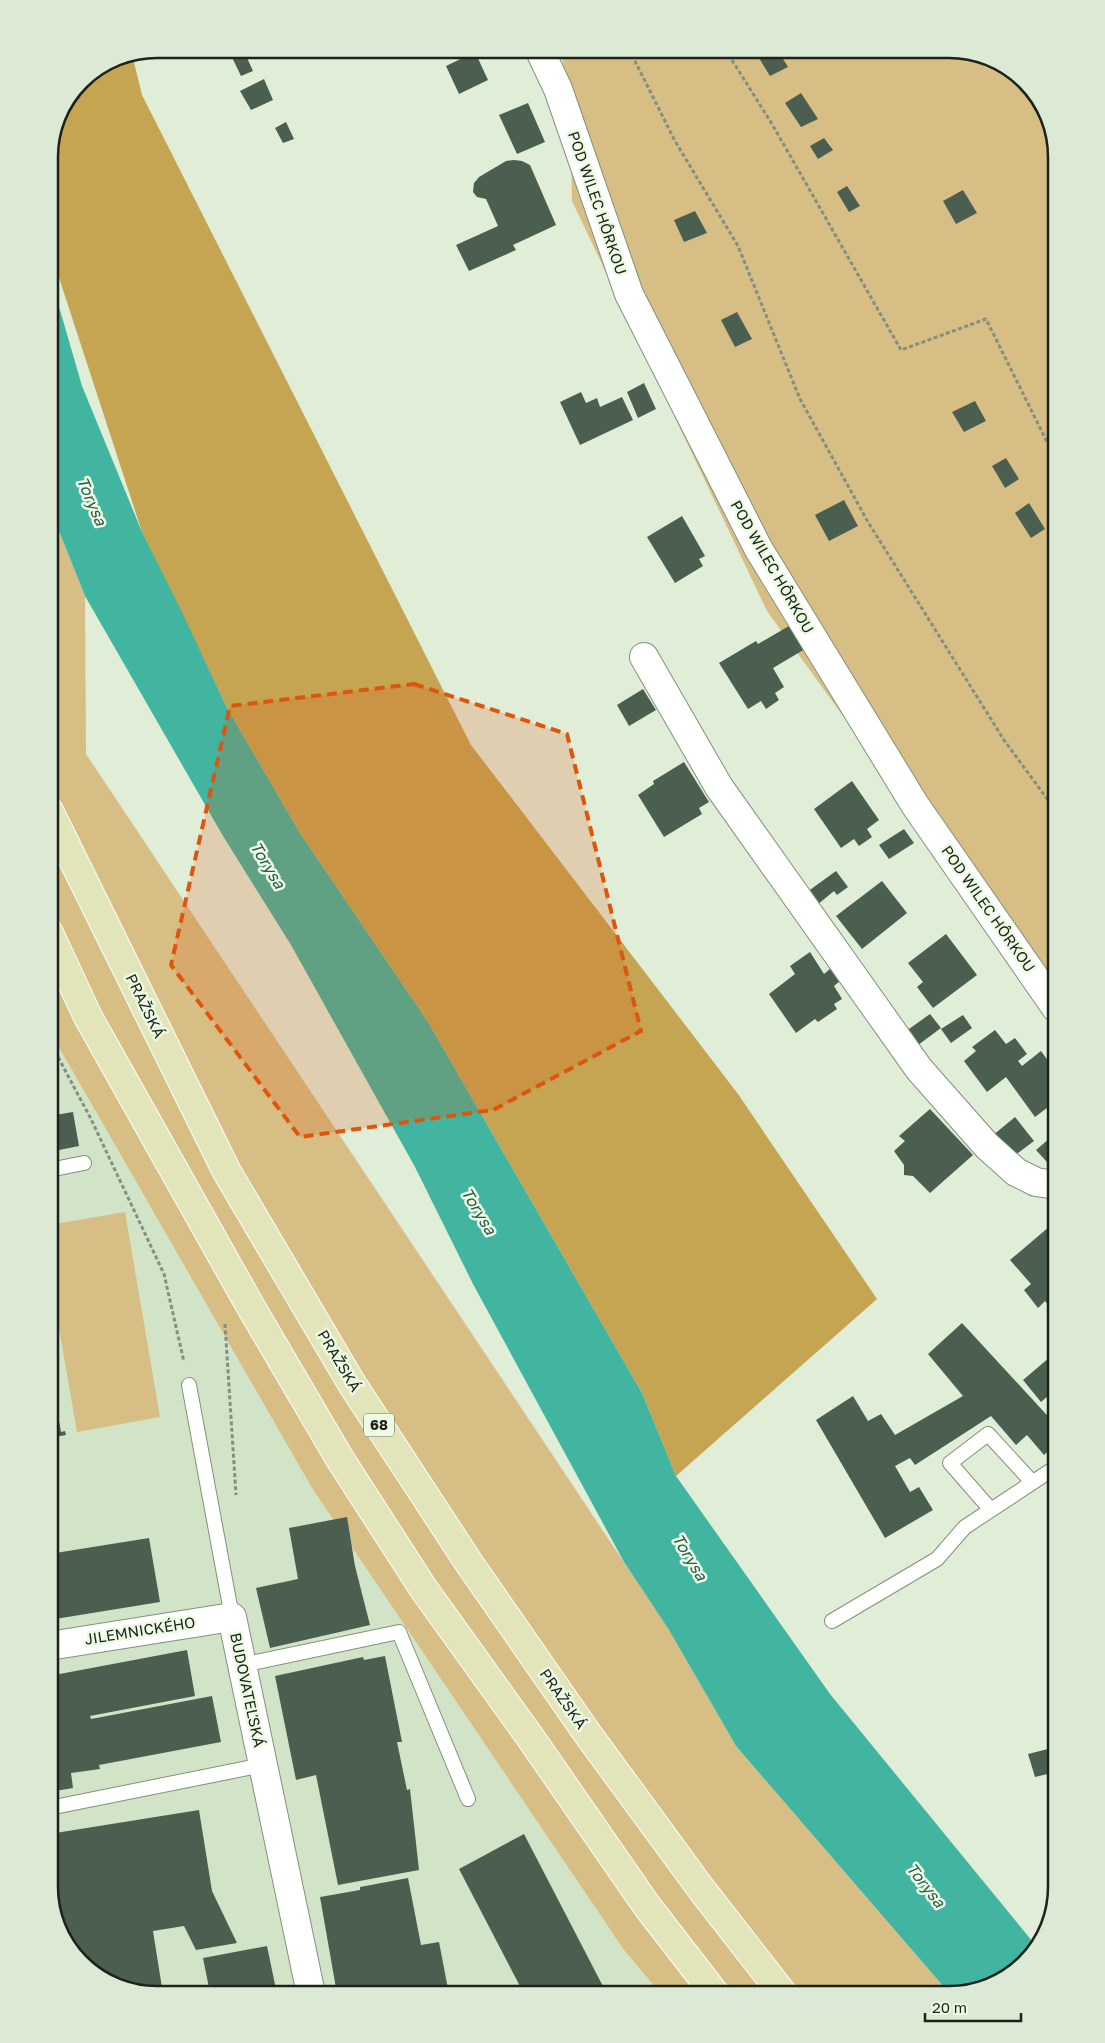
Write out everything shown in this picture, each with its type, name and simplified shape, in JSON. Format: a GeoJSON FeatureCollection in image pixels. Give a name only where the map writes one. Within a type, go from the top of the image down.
{"type":"FeatureCollection","features":[{"type":"Feature","properties":{"kind":"main road","name":"PRAŽSKÁ"},"geometry":{"type":"LineString","coordinates":[[58,829],[227,1172],[352,1384],[469,1563],[587,1733],[702,1890],[776,1986]]}},
{"type":"Feature","properties":{"kind":"main road"},"geometry":{"type":"LineString","coordinates":[[58,952],[88,1017],[248,1302],[340,1459],[423,1588],[530,1737],[647,1906],[709,1986]]}},
{"type":"Feature","properties":{"kind":"street","name":"POD WILEC HÔRKOU"},"geometry":{"type":"LineString","coordinates":[[543,58],[558,89],[629,294],[758,548],[916,805],[1048,996]]}},
{"type":"Feature","properties":{"kind":"street","name":"POD WILEC HÔRKOU"},"geometry":{"type":"LineString","coordinates":[[557,58],[558,89]]}},
{"type":"Feature","properties":{"kind":"street"},"geometry":{"type":"LineString","coordinates":[[644,657],[719,787],[919,1069],[987,1146],[1016,1172],[1036,1182],[1048,1184]]}},
{"type":"Feature","properties":{"kind":"street","name":"JILEMNICKÉHO"},"geometry":{"type":"LineString","coordinates":[[58,1645],[232,1617]]}},
{"type":"Feature","properties":{"kind":"street","name":"BUDOVATEĽSKÁ"},"geometry":{"type":"LineString","coordinates":[[232,1617],[309,1985]]}},
{"type":"Feature","properties":{"kind":"lane"},"geometry":{"type":"LineString","coordinates":[[58,1168],[84,1163]]}},
{"type":"Feature","properties":{"kind":"lane","name":"BUDOVATEĽSKÁ"},"geometry":{"type":"LineString","coordinates":[[189,1385],[232,1617]]}},
{"type":"Feature","properties":{"kind":"lane"},"geometry":{"type":"LineString","coordinates":[[991,1510],[950,1463],[988,1434],[1032,1482]]}},
{"type":"Feature","properties":{"kind":"lane"},"geometry":{"type":"LineString","coordinates":[[832,1621],[937,1559],[964,1527],[1048,1472]]}},
{"type":"Feature","properties":{"kind":"lane"},"geometry":{"type":"LineString","coordinates":[[242,1665],[399,1632],[468,1799]]}},
{"type":"Feature","properties":{"kind":"lane"},"geometry":{"type":"LineString","coordinates":[[58,1806],[263,1765]]}},
{"type":"Feature","properties":{"kind":"path"},"geometry":{"type":"LineString","coordinates":[[634,58],[675,141],[738,246],[800,399],[868,522],[1004,740],[1048,799]]}},
{"type":"Feature","properties":{"kind":"path"},"geometry":{"type":"LineString","coordinates":[[730,58],[772,124],[901,350],[986,319],[1048,444]]}},
{"type":"Feature","properties":{"kind":"path"},"geometry":{"type":"LineString","coordinates":[[58,1057],[91,1119],[164,1274],[189,1385]]}},
{"type":"Feature","properties":{"kind":"path"},"geometry":{"type":"LineString","coordinates":[[225,1323],[236,1501]]}},
{"type":"Feature","properties":{"kind":"highlighted area"},"geometry":{"type":"Polygon","coordinates":[[[414,684],[567,734],[641,1031],[493,1110],[300,1137],[171,965],[230,706],[414,684]]]}},
{"type":"Feature","properties":{"kind":"shaded area"},"geometry":{"type":"Polygon","coordinates":[[[562,58],[955,58],[968,59],[1004,74],[1023,91],[1034,107],[1046,137],[1048,156],[1048,999],[767,611],[572,201],[570,101],[562,58]]]}},
{"type":"Feature","properties":{"kind":"shaded area"},"geometry":{"type":"Polygon","coordinates":[[[134,60],[142,95],[471,745],[738,1094],[877,1299],[676,1476],[642,1393],[428,1022],[300,833],[226,706],[142,532],[58,275],[58,144],[65,119],[74,101],[91,82],[101,74],[134,60]]]}},
{"type":"Feature","properties":{"kind":"shaded area"},"geometry":{"type":"Polygon","coordinates":[[[58,528],[85,596],[86,754],[669,1630],[736,1746],[943,1986],[654,1986],[624,1950],[312,1488],[58,1046],[58,528]]]}},
{"type":"Feature","properties":{"kind":"shaded area"},"geometry":{"type":"Polygon","coordinates":[[[58,1046],[312,1488],[624,1950],[654,1986],[150,1985],[137,1984],[101,1969],[86,1957],[71,1936],[65,1924],[58,1899],[58,1046]]]}},
{"type":"Feature","properties":{"kind":"shaded area"},"geometry":{"type":"Polygon","coordinates":[[[125,1212],[160,1417],[77,1432],[58,1323],[58,1223],[125,1212]]]}},
{"type":"Feature","properties":{"kind":"water","name":"Torysa"},"geometry":{"type":"Polygon","coordinates":[[[58,303],[82,386],[142,532],[226,706],[300,833],[428,1022],[642,1393],[676,1476],[830,1694],[1032,1941],[1023,1952],[1004,1969],[968,1984],[943,1986],[736,1746],[669,1630],[624,1562],[473,1284],[415,1167],[291,945],[223,836],[85,596],[58,528],[58,303]]]}},
{"type":"Feature","properties":{"kind":"building"},"geometry":{"type":"Polygon","coordinates":[[[232,58],[247,58],[253,71],[241,76],[232,58]]]}},
{"type":"Feature","properties":{"kind":"building"},"geometry":{"type":"Polygon","coordinates":[[[463,58],[478,58],[488,80],[459,94],[446,66],[463,58]]]}},
{"type":"Feature","properties":{"kind":"building"},"geometry":{"type":"Polygon","coordinates":[[[759,58],[782,58],[788,67],[770,76],[759,58]]]}},
{"type":"Feature","properties":{"kind":"building"},"geometry":{"type":"Polygon","coordinates":[[[264,79],[273,100],[251,110],[240,91],[264,79]]]}},
{"type":"Feature","properties":{"kind":"building"},"geometry":{"type":"Polygon","coordinates":[[[801,93],[818,119],[801,127],[785,103],[801,93]]]}},
{"type":"Feature","properties":{"kind":"building"},"geometry":{"type":"Polygon","coordinates":[[[528,103],[545,142],[517,154],[499,115],[528,103]]]}},
{"type":"Feature","properties":{"kind":"building"},"geometry":{"type":"Polygon","coordinates":[[[286,122],[294,139],[283,143],[275,128],[286,122]]]}},
{"type":"Feature","properties":{"kind":"building"},"geometry":{"type":"Polygon","coordinates":[[[824,138],[833,150],[818,159],[810,146],[824,138]]]}},
{"type":"Feature","properties":{"kind":"building"},"geometry":{"type":"Polygon","coordinates":[[[514,160],[530,165],[556,225],[513,245],[516,250],[469,271],[456,245],[498,226],[486,199],[477,197],[473,192],[474,183],[479,177],[506,161],[514,160]]]}},
{"type":"Feature","properties":{"kind":"building"},"geometry":{"type":"Polygon","coordinates":[[[847,186],[860,206],[849,212],[837,192],[847,186]]]}},
{"type":"Feature","properties":{"kind":"building"},"geometry":{"type":"Polygon","coordinates":[[[963,190],[977,213],[956,224],[943,201],[963,190]]]}},
{"type":"Feature","properties":{"kind":"building"},"geometry":{"type":"Polygon","coordinates":[[[695,211],[707,233],[684,242],[674,220],[695,211]]]}},
{"type":"Feature","properties":{"kind":"building"},"geometry":{"type":"Polygon","coordinates":[[[737,312],[752,339],[735,347],[721,320],[737,312]]]}},
{"type":"Feature","properties":{"kind":"building"},"geometry":{"type":"Polygon","coordinates":[[[644,383],[656,409],[638,418],[627,392],[644,383]]]}},
{"type":"Feature","properties":{"kind":"building"},"geometry":{"type":"Polygon","coordinates":[[[581,392],[586,403],[597,398],[600,407],[622,397],[633,420],[580,445],[560,402],[581,392]]]}},
{"type":"Feature","properties":{"kind":"building"},"geometry":{"type":"Polygon","coordinates":[[[975,401],[986,421],[964,432],[952,412],[975,401]]]}},
{"type":"Feature","properties":{"kind":"building"},"geometry":{"type":"Polygon","coordinates":[[[1006,458],[1019,479],[1005,488],[992,466],[1006,458]]]}},
{"type":"Feature","properties":{"kind":"building"},"geometry":{"type":"Polygon","coordinates":[[[844,500],[858,526],[829,541],[815,515],[844,500]]]}},
{"type":"Feature","properties":{"kind":"building"},"geometry":{"type":"Polygon","coordinates":[[[1029,503],[1045,529],[1031,538],[1015,513],[1029,503]]]}},
{"type":"Feature","properties":{"kind":"building"},"geometry":{"type":"Polygon","coordinates":[[[682,516],[705,556],[699,559],[703,566],[675,583],[647,537],[682,516]]]}},
{"type":"Feature","properties":{"kind":"building"},"geometry":{"type":"Polygon","coordinates":[[[789,626],[805,649],[773,668],[784,687],[775,693],[779,700],[766,709],[761,701],[748,709],[719,663],[756,641],[758,644],[789,626]]]}},
{"type":"Feature","properties":{"kind":"building"},"geometry":{"type":"Polygon","coordinates":[[[643,689],[656,710],[629,726],[617,705],[643,689]]]}},
{"type":"Feature","properties":{"kind":"building"},"geometry":{"type":"Polygon","coordinates":[[[684,762],[709,802],[699,808],[702,814],[664,837],[638,795],[654,784],[653,781],[684,762]]]}},
{"type":"Feature","properties":{"kind":"building"},"geometry":{"type":"Polygon","coordinates":[[[852,781],[879,820],[867,829],[872,837],[859,846],[854,839],[841,848],[814,809],[852,781]]]}},
{"type":"Feature","properties":{"kind":"building"},"geometry":{"type":"Polygon","coordinates":[[[904,829],[914,843],[889,859],[879,845],[904,829]]]}},
{"type":"Feature","properties":{"kind":"building"},"geometry":{"type":"Polygon","coordinates":[[[836,871],[848,887],[837,895],[834,891],[817,905],[807,892],[836,871]]]}},
{"type":"Feature","properties":{"kind":"building"},"geometry":{"type":"Polygon","coordinates":[[[882,881],[907,913],[862,949],[836,916],[882,881]]]}},
{"type":"Feature","properties":{"kind":"building"},"geometry":{"type":"Polygon","coordinates":[[[946,934],[977,975],[933,1008],[917,987],[923,982],[908,963],[946,934]]]}},
{"type":"Feature","properties":{"kind":"building"},"geometry":{"type":"Polygon","coordinates":[[[810,952],[824,974],[831,968],[840,981],[834,986],[842,999],[834,1004],[837,1009],[818,1022],[815,1019],[796,1033],[769,994],[795,974],[790,966],[810,952]]]}},
{"type":"Feature","properties":{"kind":"building"},"geometry":{"type":"Polygon","coordinates":[[[930,1014],[941,1028],[914,1048],[902,1034],[930,1014]]]}},
{"type":"Feature","properties":{"kind":"building"},"geometry":{"type":"Polygon","coordinates":[[[963,1015],[972,1028],[951,1043],[941,1029],[963,1015]]]}},
{"type":"Feature","properties":{"kind":"building"},"geometry":{"type":"Polygon","coordinates":[[[995,1030],[1006,1044],[1015,1038],[1027,1054],[1018,1061],[1022,1066],[1041,1051],[1048,1061],[1048,1107],[1035,1117],[1006,1077],[987,1092],[964,1061],[976,1051],[972,1047],[995,1030]]]}},
{"type":"Feature","properties":{"kind":"building"},"geometry":{"type":"Polygon","coordinates":[[[930,1109],[973,1155],[930,1193],[913,1176],[904,1175],[904,1165],[894,1151],[905,1141],[899,1136],[930,1109]]]}},
{"type":"Feature","properties":{"kind":"building"},"geometry":{"type":"Polygon","coordinates":[[[73,1112],[79,1146],[58,1150],[58,1114],[73,1112]]]}},
{"type":"Feature","properties":{"kind":"building"},"geometry":{"type":"Polygon","coordinates":[[[1015,1117],[1034,1141],[1010,1159],[992,1136],[1015,1117]]]}},
{"type":"Feature","properties":{"kind":"building"},"geometry":{"type":"Polygon","coordinates":[[[1048,1140],[1048,1163],[1036,1150],[1048,1140]]]}},
{"type":"Feature","properties":{"kind":"building"},"geometry":{"type":"Polygon","coordinates":[[[1048,1228],[1048,1305],[1045,1301],[1038,1308],[1024,1290],[1031,1284],[1010,1260],[1048,1228]]]}},
{"type":"Feature","properties":{"kind":"building"},"geometry":{"type":"Polygon","coordinates":[[[962,1323],[1048,1416],[1048,1451],[1044,1455],[1027,1435],[1016,1445],[991,1416],[915,1465],[910,1458],[895,1466],[910,1492],[919,1487],[933,1510],[885,1538],[816,1420],[853,1396],[868,1421],[881,1414],[895,1435],[963,1396],[928,1354],[962,1323]]]}},
{"type":"Feature","properties":{"kind":"building"},"geometry":{"type":"Polygon","coordinates":[[[1048,1359],[1048,1396],[1041,1402],[1023,1380],[1048,1359]]]}},
{"type":"Feature","properties":{"kind":"building"},"geometry":{"type":"Polygon","coordinates":[[[58,1415],[61,1432],[65,1431],[66,1435],[58,1436],[58,1415]]]}},
{"type":"Feature","properties":{"kind":"building"},"geometry":{"type":"Polygon","coordinates":[[[347,1517],[355,1566],[370,1625],[270,1648],[256,1588],[298,1579],[289,1528],[347,1517]]]}},
{"type":"Feature","properties":{"kind":"building"},"geometry":{"type":"Polygon","coordinates":[[[149,1538],[160,1602],[58,1619],[58,1553],[149,1538]]]}},
{"type":"Feature","properties":{"kind":"building"},"geometry":{"type":"Polygon","coordinates":[[[187,1650],[195,1696],[90,1716],[91,1719],[212,1696],[221,1742],[99,1765],[100,1769],[71,1773],[73,1788],[58,1790],[58,1674],[187,1650]]]}},
{"type":"Feature","properties":{"kind":"building"},"geometry":{"type":"Polygon","coordinates":[[[385,1656],[402,1742],[397,1742],[407,1790],[410,1789],[419,1870],[338,1885],[316,1775],[296,1780],[275,1676],[363,1657],[364,1660],[385,1656]]]}},
{"type":"Feature","properties":{"kind":"building"},"geometry":{"type":"Polygon","coordinates":[[[1048,1749],[1048,1774],[1035,1777],[1028,1754],[1048,1749]]]}},
{"type":"Feature","properties":{"kind":"building"},"geometry":{"type":"Polygon","coordinates":[[[199,1810],[212,1891],[237,1943],[196,1950],[184,1926],[153,1931],[162,1985],[137,1984],[101,1969],[86,1957],[78,1947],[65,1924],[59,1906],[58,1833],[199,1810]]]}},
{"type":"Feature","properties":{"kind":"building"},"geometry":{"type":"Polygon","coordinates":[[[524,1834],[603,1986],[520,1985],[459,1869],[524,1834]]]}},
{"type":"Feature","properties":{"kind":"building"},"geometry":{"type":"Polygon","coordinates":[[[408,1878],[421,1945],[439,1942],[447,1985],[335,1985],[320,1897],[360,1890],[360,1887],[408,1878]]]}},
{"type":"Feature","properties":{"kind":"building"},"geometry":{"type":"Polygon","coordinates":[[[267,1946],[275,1985],[208,1985],[203,1958],[267,1946]]]}}]}
